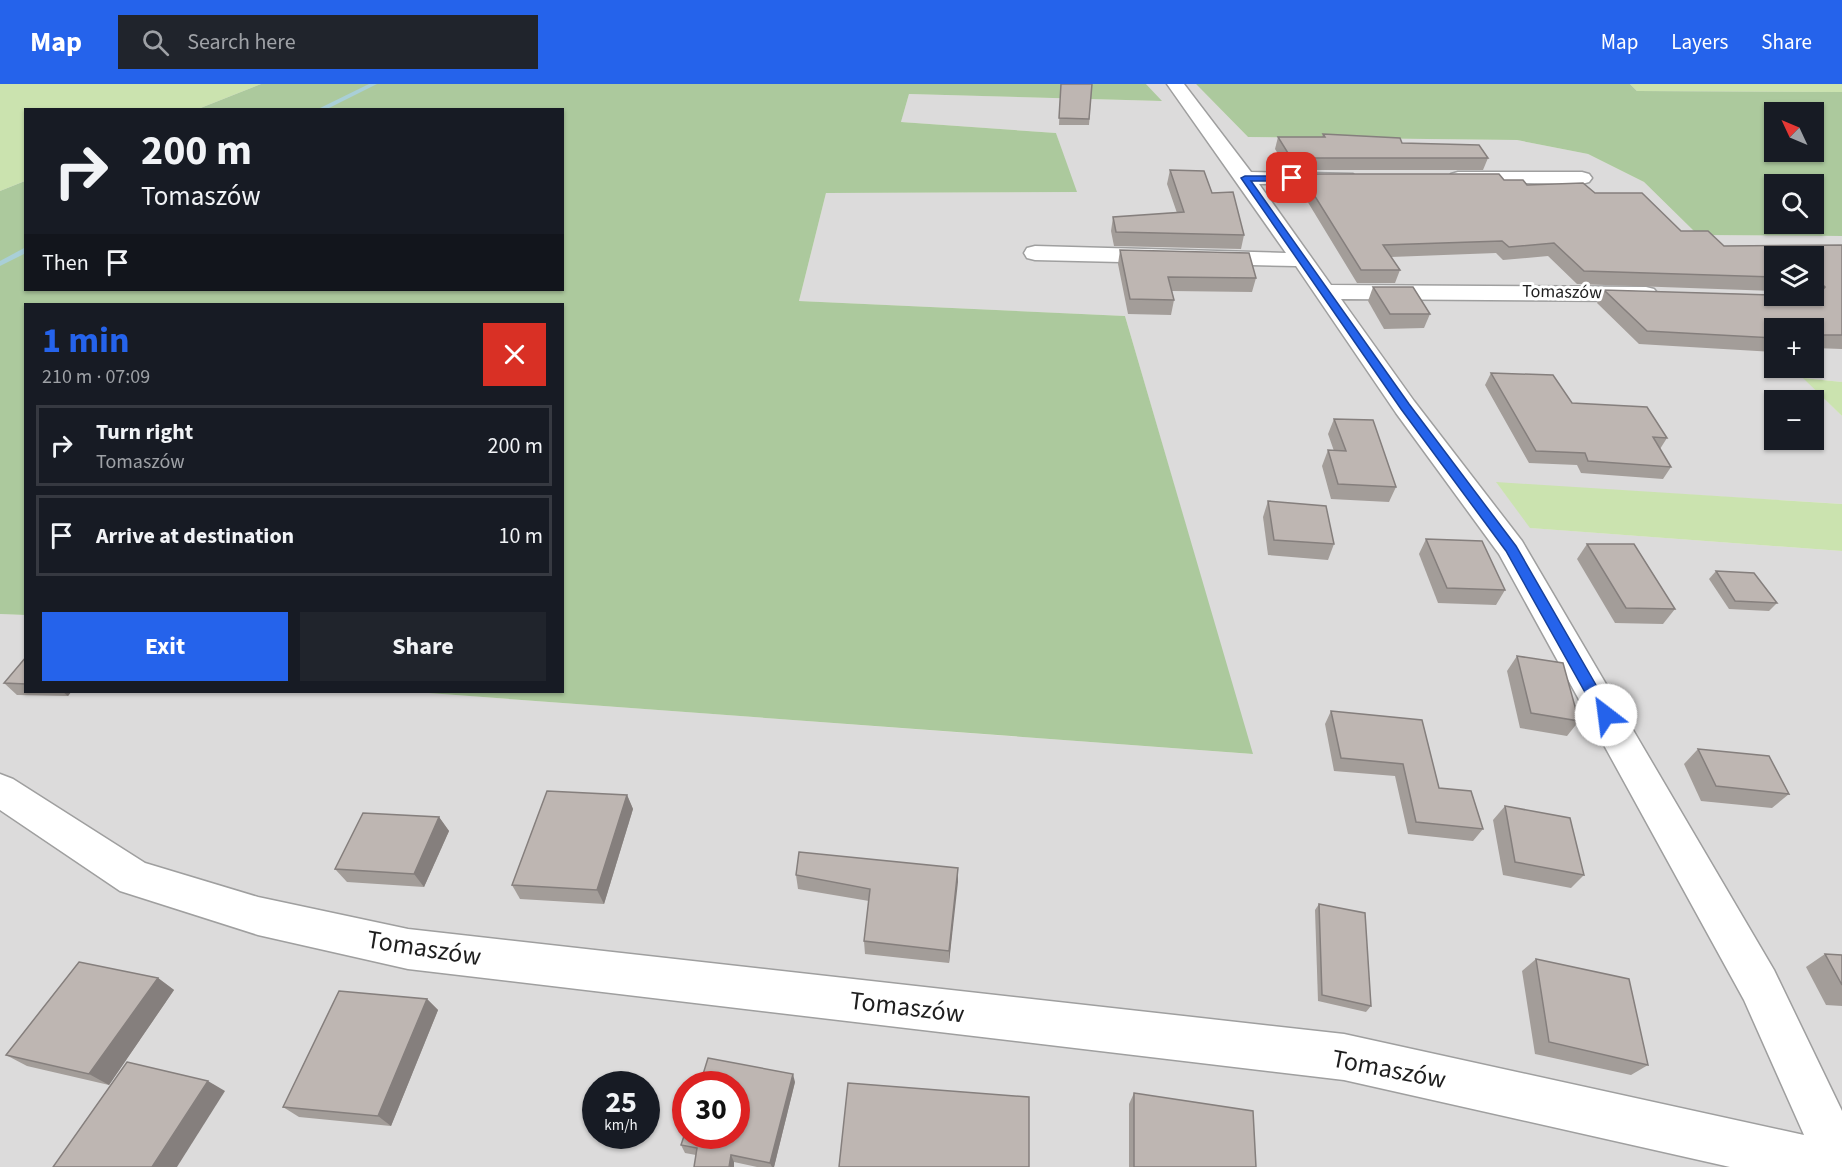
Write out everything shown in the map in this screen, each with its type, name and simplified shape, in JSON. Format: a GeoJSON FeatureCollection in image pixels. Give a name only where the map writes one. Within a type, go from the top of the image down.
{"type":"FeatureCollection","features":[{"type":"Feature","properties":{"kind":"street"},"geometry":{"type":"LineString","coordinates":[[1175,84],[1511,549],[1759,985],[1842,1165]]}},
{"type":"Feature","properties":{"kind":"street"},"geometry":{"type":"LineString","coordinates":[[1245,178],[1363,178]]}},
{"type":"Feature","properties":{"kind":"street"},"geometry":{"type":"LineString","coordinates":[[1434,178],[1582,178]]}},
{"type":"Feature","properties":{"kind":"street"},"geometry":{"type":"LineString","coordinates":[[1035,253],[1302,260]]}},
{"type":"Feature","properties":{"kind":"street","name":"Tomaszów"},"geometry":{"type":"LineString","coordinates":[[1324,292],[1670,295]]}},
{"type":"Feature","properties":{"kind":"street","name":"Tomaszów"},"geometry":{"type":"LineString","coordinates":[[0,790],[134,878],[258,916],[408,949],[1344,1057],[1838,1167]]}},
{"type":"Feature","properties":{"kind":"shaded area"},"geometry":{"type":"Polygon","coordinates":[[[1146,84],[1196,84],[1248,137],[1517,140],[1588,154],[1644,182],[1698,235],[1842,236],[1842,382],[1804,378],[1816,390],[1764,390],[1764,450],[1824,450],[1824,398],[1842,416],[1842,504],[1497,483],[1531,528],[1842,551],[1842,1167],[0,1167],[0,614],[24,615],[24,693],[428,693],[1252,754],[1125,316],[799,301],[826,193],[1076,192],[1056,133],[901,122],[909,94],[1161,101],[1146,84]]]}},
{"type":"Feature","properties":{"kind":"green space"},"geometry":{"type":"Polygon","coordinates":[[[0,84],[261,84],[201,108],[24,108],[24,181],[0,191],[0,84]]]}},
{"type":"Feature","properties":{"kind":"green space"},"geometry":{"type":"Polygon","coordinates":[[[261,84],[1146,84],[1162,101],[909,94],[901,122],[1056,133],[1077,192],[826,193],[799,301],[1125,316],[1253,754],[429,693],[564,693],[564,303],[24,303],[24,615],[0,614],[0,191],[24,181],[24,291],[564,291],[564,108],[201,108],[261,84]]]}},
{"type":"Feature","properties":{"kind":"green space"},"geometry":{"type":"Polygon","coordinates":[[[1196,84],[1630,84],[1637,91],[1842,92],[1842,236],[1698,235],[1644,182],[1588,154],[1517,140],[1248,137],[1196,84]]]}},
{"type":"Feature","properties":{"kind":"green space"},"geometry":{"type":"Polygon","coordinates":[[[1630,84],[1842,84],[1842,92],[1637,91],[1630,84]]]}},
{"type":"Feature","properties":{"kind":"green space"},"geometry":{"type":"Polygon","coordinates":[[[1803,378],[1842,382],[1842,416],[1824,398],[1824,390],[1815,390],[1803,378]]]}},
{"type":"Feature","properties":{"kind":"green space"},"geometry":{"type":"Polygon","coordinates":[[[1496,482],[1842,504],[1842,551],[1530,528],[1496,482]]]}},
{"type":"Feature","properties":{"kind":"building"},"geometry":{"type":"Polygon","coordinates":[[[1061,84],[1092,84],[1089,119],[1059,118],[1061,84]]]}},
{"type":"Feature","properties":{"kind":"building"},"geometry":{"type":"Polygon","coordinates":[[[1323,134],[1400,138],[1402,143],[1479,145],[1488,158],[1291,158],[1278,137],[1325,137],[1323,134]]]}},
{"type":"Feature","properties":{"kind":"building"},"geometry":{"type":"Polygon","coordinates":[[[1170,170],[1204,171],[1212,193],[1233,192],[1244,235],[1116,232],[1113,217],[1184,212],[1170,170]]]}},
{"type":"Feature","properties":{"kind":"building"},"geometry":{"type":"Polygon","coordinates":[[[1301,174],[1499,174],[1504,180],[1523,180],[1527,185],[1583,183],[1595,193],[1642,193],[1681,231],[1708,231],[1724,246],[1842,245],[1842,335],[1824,335],[1824,318],[1764,318],[1764,337],[1647,331],[1604,290],[1764,295],[1764,306],[1824,306],[1824,246],[1764,246],[1764,277],[1584,271],[1554,243],[1509,247],[1502,241],[1383,245],[1400,270],[1361,270],[1301,174]]]}},
{"type":"Feature","properties":{"kind":"building"},"geometry":{"type":"Polygon","coordinates":[[[1120,250],[1249,253],[1256,278],[1168,277],[1174,300],[1130,299],[1120,250]]]}},
{"type":"Feature","properties":{"kind":"building"},"geometry":{"type":"Polygon","coordinates":[[[1373,287],[1413,287],[1430,314],[1390,314],[1373,287]]]}},
{"type":"Feature","properties":{"kind":"building"},"geometry":{"type":"Polygon","coordinates":[[[1491,373],[1553,375],[1572,403],[1647,407],[1667,438],[1653,437],[1671,467],[1588,461],[1585,453],[1536,451],[1491,373]]]}},
{"type":"Feature","properties":{"kind":"building"},"geometry":{"type":"Polygon","coordinates":[[[1334,419],[1373,420],[1396,487],[1338,484],[1328,450],[1346,451],[1334,419]]]}},
{"type":"Feature","properties":{"kind":"building"},"geometry":{"type":"Polygon","coordinates":[[[1268,501],[1326,506],[1334,544],[1274,540],[1268,501]]]}},
{"type":"Feature","properties":{"kind":"building"},"geometry":{"type":"Polygon","coordinates":[[[1426,539],[1482,541],[1505,590],[1447,588],[1426,539]]]}},
{"type":"Feature","properties":{"kind":"building"},"geometry":{"type":"Polygon","coordinates":[[[1587,544],[1634,544],[1675,609],[1626,608],[1587,544]]]}},
{"type":"Feature","properties":{"kind":"building"},"geometry":{"type":"Polygon","coordinates":[[[1716,571],[1754,573],[1777,603],[1735,601],[1716,571]]]}},
{"type":"Feature","properties":{"kind":"building"},"geometry":{"type":"Polygon","coordinates":[[[1517,656],[1563,663],[1579,721],[1531,713],[1517,656]]]}},
{"type":"Feature","properties":{"kind":"building"},"geometry":{"type":"Polygon","coordinates":[[[24,659],[24,684],[4,683],[24,659]]]}},
{"type":"Feature","properties":{"kind":"building"},"geometry":{"type":"Polygon","coordinates":[[[1331,711],[1422,720],[1439,788],[1471,791],[1483,829],[1416,822],[1403,764],[1341,758],[1331,711]]]}},
{"type":"Feature","properties":{"kind":"building"},"geometry":{"type":"Polygon","coordinates":[[[1698,749],[1769,756],[1789,794],[1716,786],[1698,749]]]}},
{"type":"Feature","properties":{"kind":"building"},"geometry":{"type":"Polygon","coordinates":[[[547,791],[627,795],[597,890],[512,885],[547,791]]]}},
{"type":"Feature","properties":{"kind":"building"},"geometry":{"type":"Polygon","coordinates":[[[1505,806],[1570,818],[1584,875],[1515,862],[1505,806]]]}},
{"type":"Feature","properties":{"kind":"building"},"geometry":{"type":"Polygon","coordinates":[[[363,813],[439,817],[414,874],[335,869],[363,813]]]}},
{"type":"Feature","properties":{"kind":"building"},"geometry":{"type":"Polygon","coordinates":[[[799,852],[958,868],[949,951],[864,941],[870,889],[796,875],[799,852]]]}},
{"type":"Feature","properties":{"kind":"building"},"geometry":{"type":"Polygon","coordinates":[[[1319,904],[1365,913],[1371,1006],[1322,995],[1319,904]]]}},
{"type":"Feature","properties":{"kind":"building"},"geometry":{"type":"Polygon","coordinates":[[[1825,954],[1842,955],[1842,985],[1825,954]]]}},
{"type":"Feature","properties":{"kind":"building"},"geometry":{"type":"Polygon","coordinates":[[[1536,959],[1629,979],[1648,1065],[1549,1042],[1536,959]]]}},
{"type":"Feature","properties":{"kind":"building"},"geometry":{"type":"Polygon","coordinates":[[[79,962],[158,978],[89,1074],[6,1055],[79,962]]]}},
{"type":"Feature","properties":{"kind":"building"},"geometry":{"type":"Polygon","coordinates":[[[339,991],[427,999],[378,1116],[283,1107],[339,991]]]}},
{"type":"Feature","properties":{"kind":"building"},"geometry":{"type":"Polygon","coordinates":[[[708,1058],[793,1074],[770,1163],[731,1155],[729,1167],[694,1167],[697,1149],[750,1149],[750,1071],[704,1071],[708,1058]]]}},
{"type":"Feature","properties":{"kind":"building"},"geometry":{"type":"Polygon","coordinates":[[[127,1062],[208,1081],[152,1167],[53,1167],[127,1062]]]}},
{"type":"Feature","properties":{"kind":"building"},"geometry":{"type":"Polygon","coordinates":[[[848,1083],[1029,1097],[1029,1167],[839,1167],[848,1083]]]}},
{"type":"Feature","properties":{"kind":"building"},"geometry":{"type":"Polygon","coordinates":[[[1134,1093],[1253,1111],[1256,1167],[1134,1167],[1134,1093]]]}},
{"type":"Feature","properties":{"kind":"waterway"},"geometry":{"type":"LineString","coordinates":[[323,108],[374,84]]}},
{"type":"Feature","properties":{"kind":"waterway"},"geometry":{"type":"LineString","coordinates":[[0,264],[24,250]]}},
{"type":"Feature","properties":{"kind":"route"},"geometry":{"type":"LineString","coordinates":[[1292,178],[1245,178],[1405,407],[1511,549],[1606,715]]}}]}
